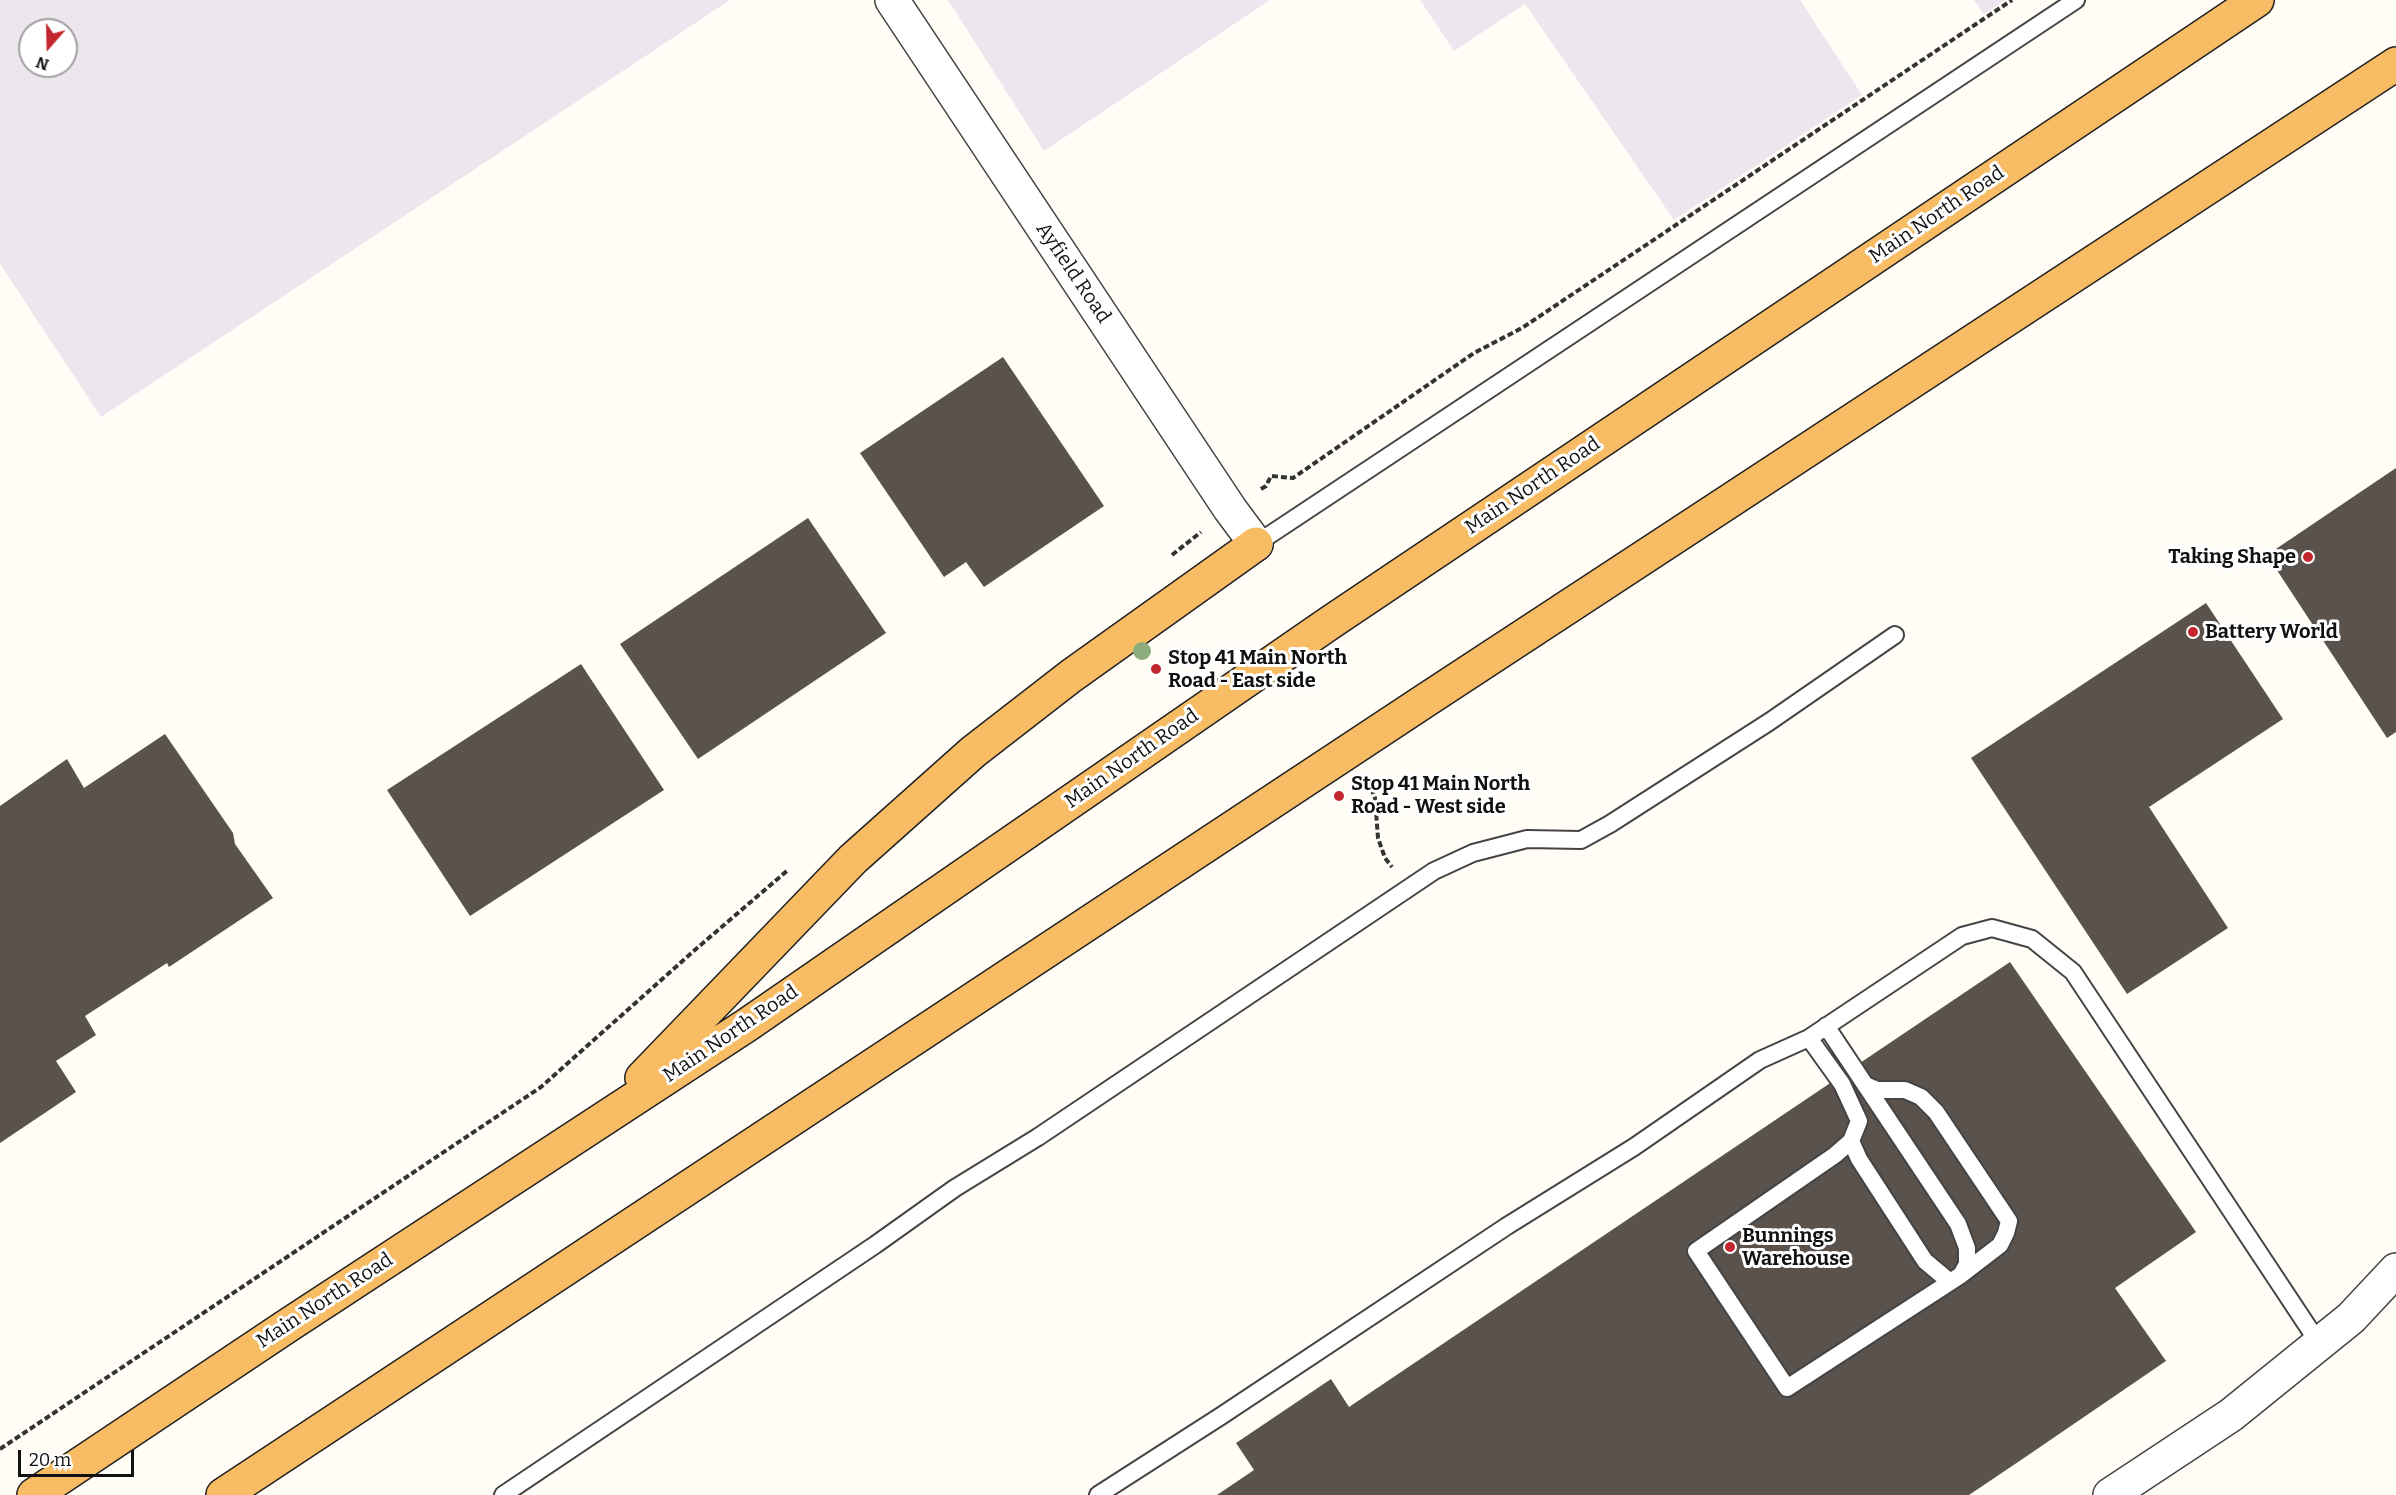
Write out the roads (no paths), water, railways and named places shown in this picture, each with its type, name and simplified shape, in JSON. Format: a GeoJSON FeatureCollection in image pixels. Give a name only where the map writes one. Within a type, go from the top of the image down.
{"type":"FeatureCollection","features":[{"type":"Feature","properties":{"kind":"highway","name":"Main North Road"},"geometry":{"type":"LineString","coordinates":[[34,1495],[287,1326],[747,1025],[1360,602],[2257,0]]}},
{"type":"Feature","properties":{"kind":"highway"},"geometry":{"type":"LineString","coordinates":[[223,1495],[1396,719],[2396,64]]}},
{"type":"Feature","properties":{"kind":"highway"},"geometry":{"type":"LineString","coordinates":[[602,1120],[853,859],[964,760],[1071,676],[1256,544]]}},
{"type":"Feature","properties":{"kind":"street","name":"Ayfield Road"},"geometry":{"type":"LineString","coordinates":[[892,0],[1230,509],[1256,544]]}},
{"type":"Feature","properties":{"kind":"street"},"geometry":{"type":"LineString","coordinates":[[2110,1495],[2231,1415],[2320,1345],[2351,1318],[2396,1270]]}},
{"type":"Feature","properties":{"kind":"lane"},"geometry":{"type":"LineString","coordinates":[[1256,544],[2076,0]]}},
{"type":"Feature","properties":{"kind":"lane"},"geometry":{"type":"LineString","coordinates":[[503,1495],[866,1251],[955,1188],[1038,1137],[1434,871],[1473,853],[1527,839],[1581,840],[1610,824],[1769,722],[1895,635]]}},
{"type":"Feature","properties":{"kind":"lane"},"geometry":{"type":"LineString","coordinates":[[1098,1495],[1507,1226],[1634,1147],[1760,1060],[1809,1038],[1962,936],[1992,928],[2032,939],[2073,972],[2320,1345]]}},
{"type":"Feature","properties":{"kind":"lane"},"geometry":{"type":"LineString","coordinates":[[1826,1026],[1958,1224],[1967,1248],[1966,1264],[1956,1278]]}},
{"type":"Feature","properties":{"kind":"lane"},"geometry":{"type":"LineString","coordinates":[[1809,1038],[1817,1046],[1842,1084],[1859,1120],[1851,1141],[1843,1150],[1696,1251],[1786,1388],[1956,1278],[2000,1245],[2006,1233],[2009,1221],[2003,1209],[1936,1112],[1921,1097],[1905,1090],[1877,1089],[1865,1084]]}},
{"type":"Feature","properties":{"kind":"lane"},"geometry":{"type":"LineString","coordinates":[[1851,1141],[1859,1159],[1925,1261],[1956,1278]]}},
{"type":"Feature","properties":{"kind":"place","name":"Taking Shape"},"geometry":{"type":"Point","coordinates":[2308,557]}},
{"type":"Feature","properties":{"kind":"place","name":"Battery World"},"geometry":{"type":"Point","coordinates":[2193,632]}},
{"type":"Feature","properties":{"kind":"place","name":"Stop 41 Main North Road - East side"},"geometry":{"type":"Point","coordinates":[1156,669]}},
{"type":"Feature","properties":{"kind":"place","name":"Stop 41 Main North Road - West side"},"geometry":{"type":"Point","coordinates":[1339,796]}},
{"type":"Feature","properties":{"kind":"place","name":"Bunnings Warehouse"},"geometry":{"type":"Point","coordinates":[1730,1247]}}]}
